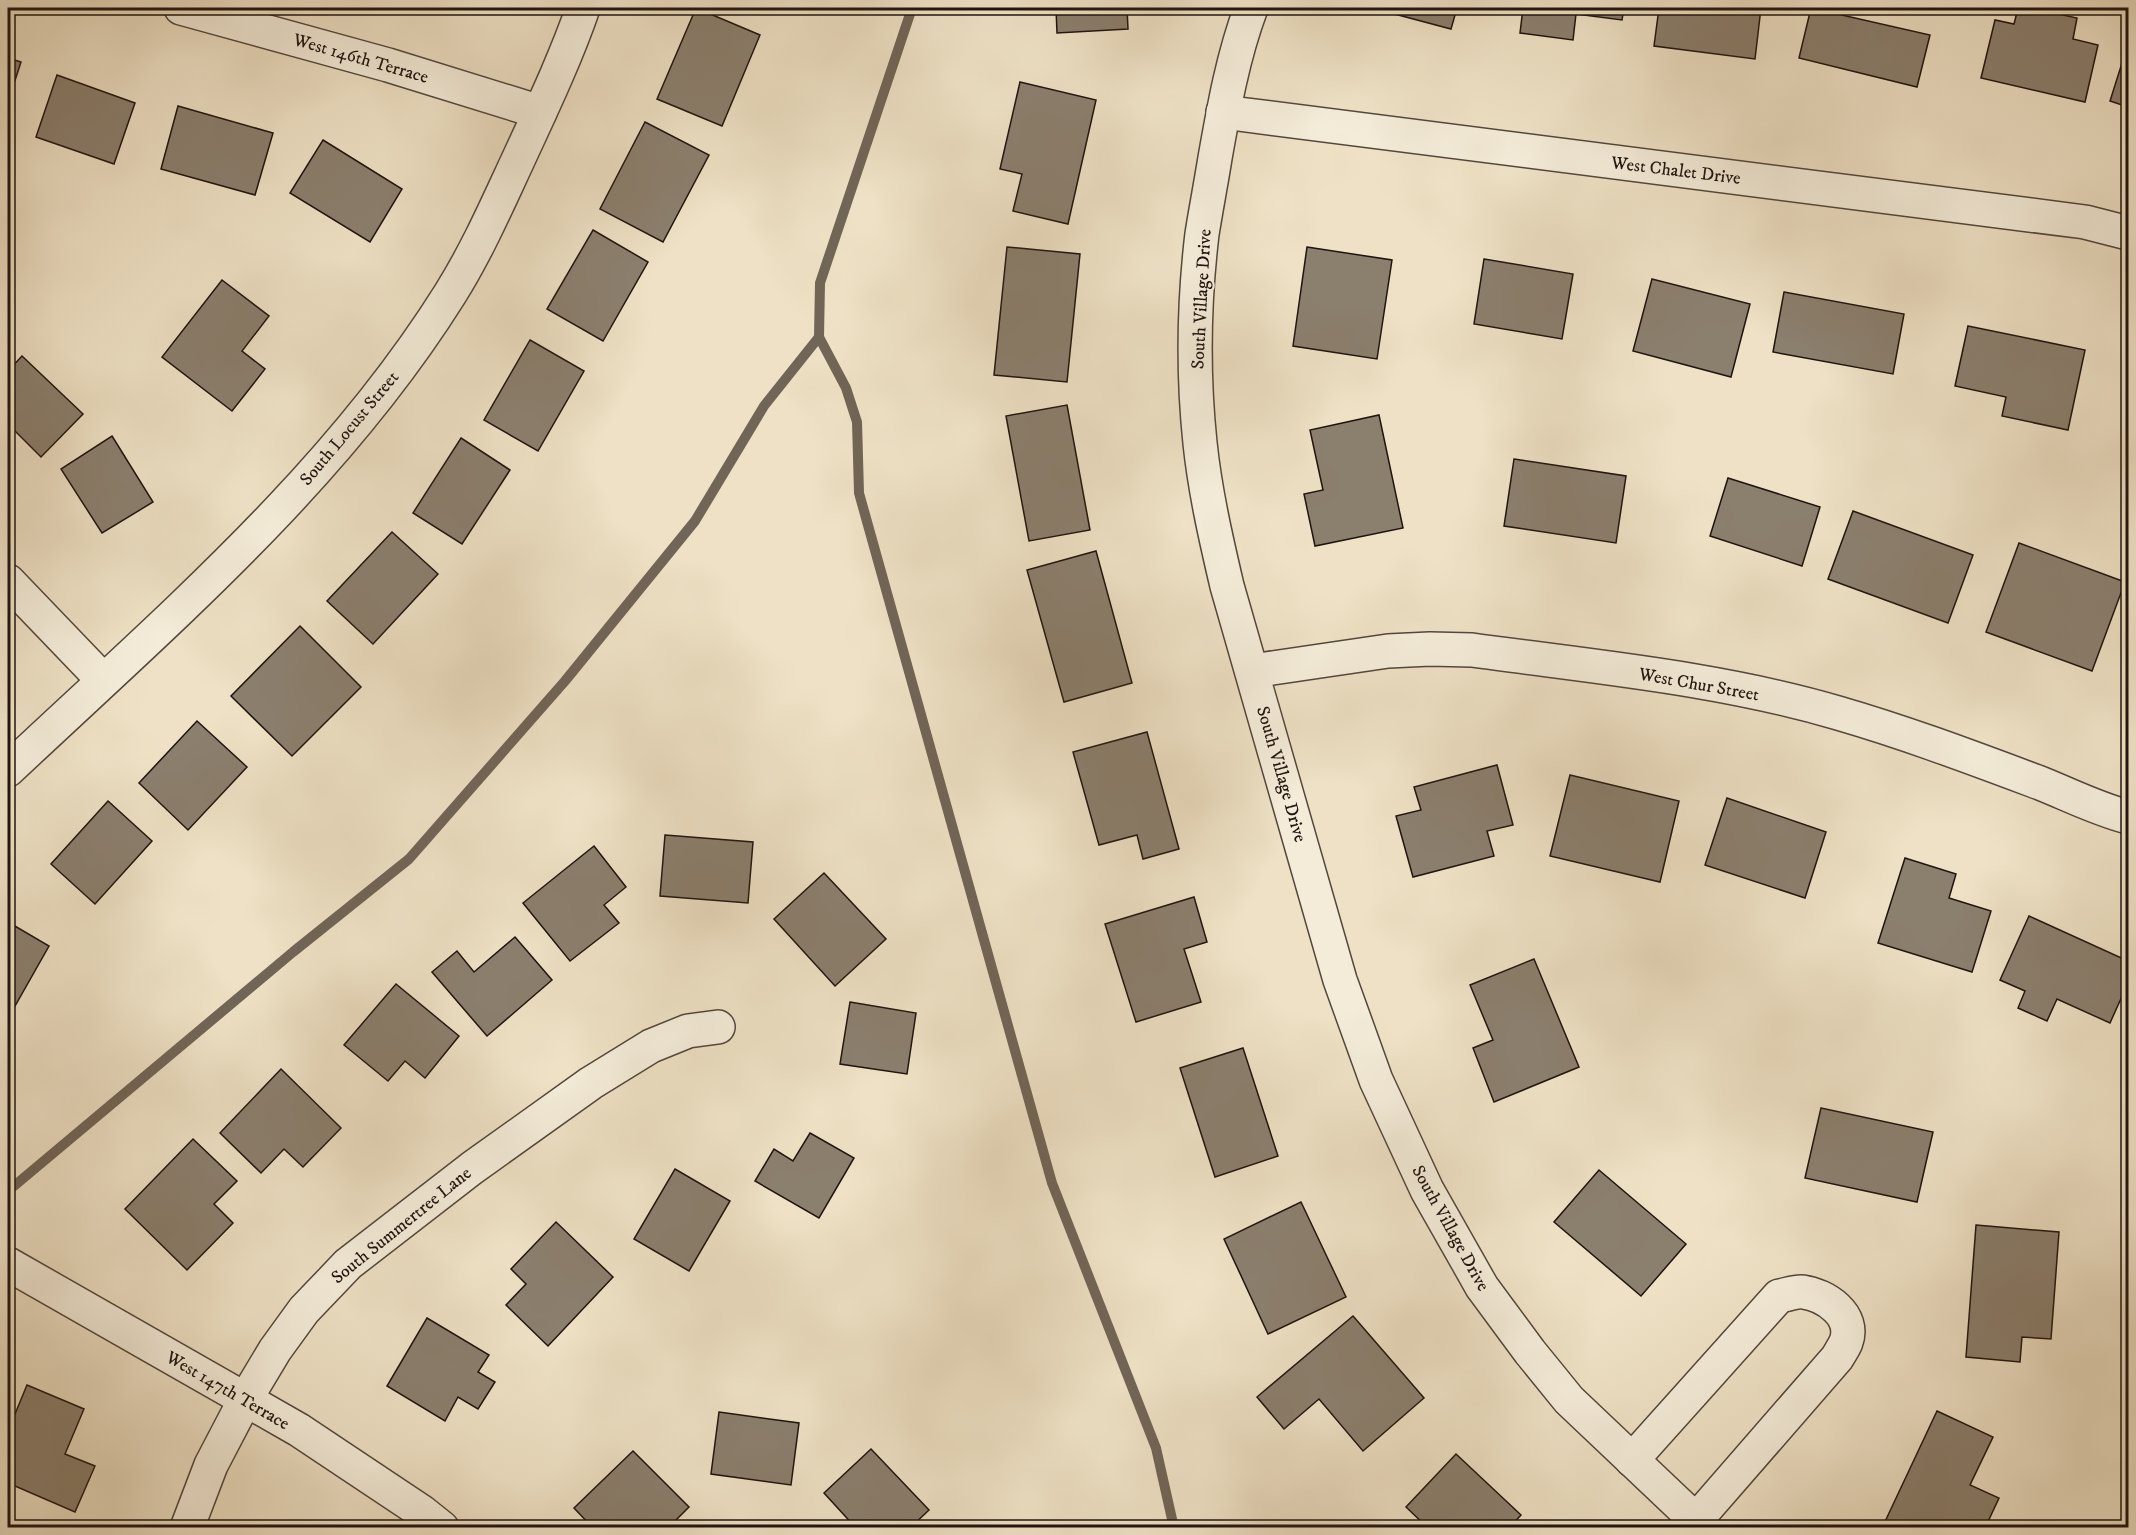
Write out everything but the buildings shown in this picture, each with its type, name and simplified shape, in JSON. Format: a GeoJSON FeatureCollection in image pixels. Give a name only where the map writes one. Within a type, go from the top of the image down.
{"type":"FeatureCollection","features":[{"type":"Feature","properties":{"kind":"street","name":"West 146th Terrace"},"geometry":{"type":"LineString","coordinates":[[181,8],[388,65],[540,112]]}},
{"type":"Feature","properties":{"kind":"street","name":"South Locust Street"},"geometry":{"type":"LineString","coordinates":[[8,770],[215,575],[315,472],[397,372],[450,294],[484,234],[540,112],[583,8]]}},
{"type":"Feature","properties":{"kind":"street","name":"South Village Drive"},"geometry":{"type":"LineString","coordinates":[[1251,8],[1242,32],[1223,112],[1202,234],[1198,287],[1196,379],[1200,444],[1212,521],[1227,586],[1340,980],[1376,1080],[1427,1190],[1482,1287],[1569,1400],[1632,1460],[1700,1524],[1837,1358],[1847,1340],[1846,1322],[1835,1306],[1823,1297],[1800,1292],[1779,1296],[1632,1460]]}},
{"type":"Feature","properties":{"kind":"street","name":"West Chalet Drive"},"geometry":{"type":"LineString","coordinates":[[1223,112],[2085,222],[2128,233]]}},
{"type":"Feature","properties":{"kind":"street"},"geometry":{"type":"LineString","coordinates":[[8,581],[103,680]]}},
{"type":"Feature","properties":{"kind":"street","name":"West Chur Street"},"geometry":{"type":"LineString","coordinates":[[1252,671],[1388,651],[1441,649],[1472,650],[1720,685],[1837,712],[1942,747],[2046,786],[2101,810],[2128,817]]}},
{"type":"Feature","properties":{"kind":"street","name":"South Summertree Lane"},"geometry":{"type":"LineString","coordinates":[[187,1527],[211,1465],[245,1400],[275,1350],[304,1310],[348,1263],[472,1168],[591,1083],[651,1046],[688,1031],[718,1027]]}},
{"type":"Feature","properties":{"kind":"street","name":"West 147th Terrace"},"geometry":{"type":"LineString","coordinates":[[8,1264],[299,1430],[442,1527]]}},
{"type":"Feature","properties":{"kind":"waterway"},"geometry":{"type":"LineString","coordinates":[[912,8],[820,283],[819,337],[846,388],[857,422],[859,493],[1052,1183],[1156,1448],[1174,1528]]}},
{"type":"Feature","properties":{"kind":"waterway"},"geometry":{"type":"LineString","coordinates":[[14,1186],[293,952],[409,859],[565,681],[695,521],[764,406],[819,337]]}}]}
